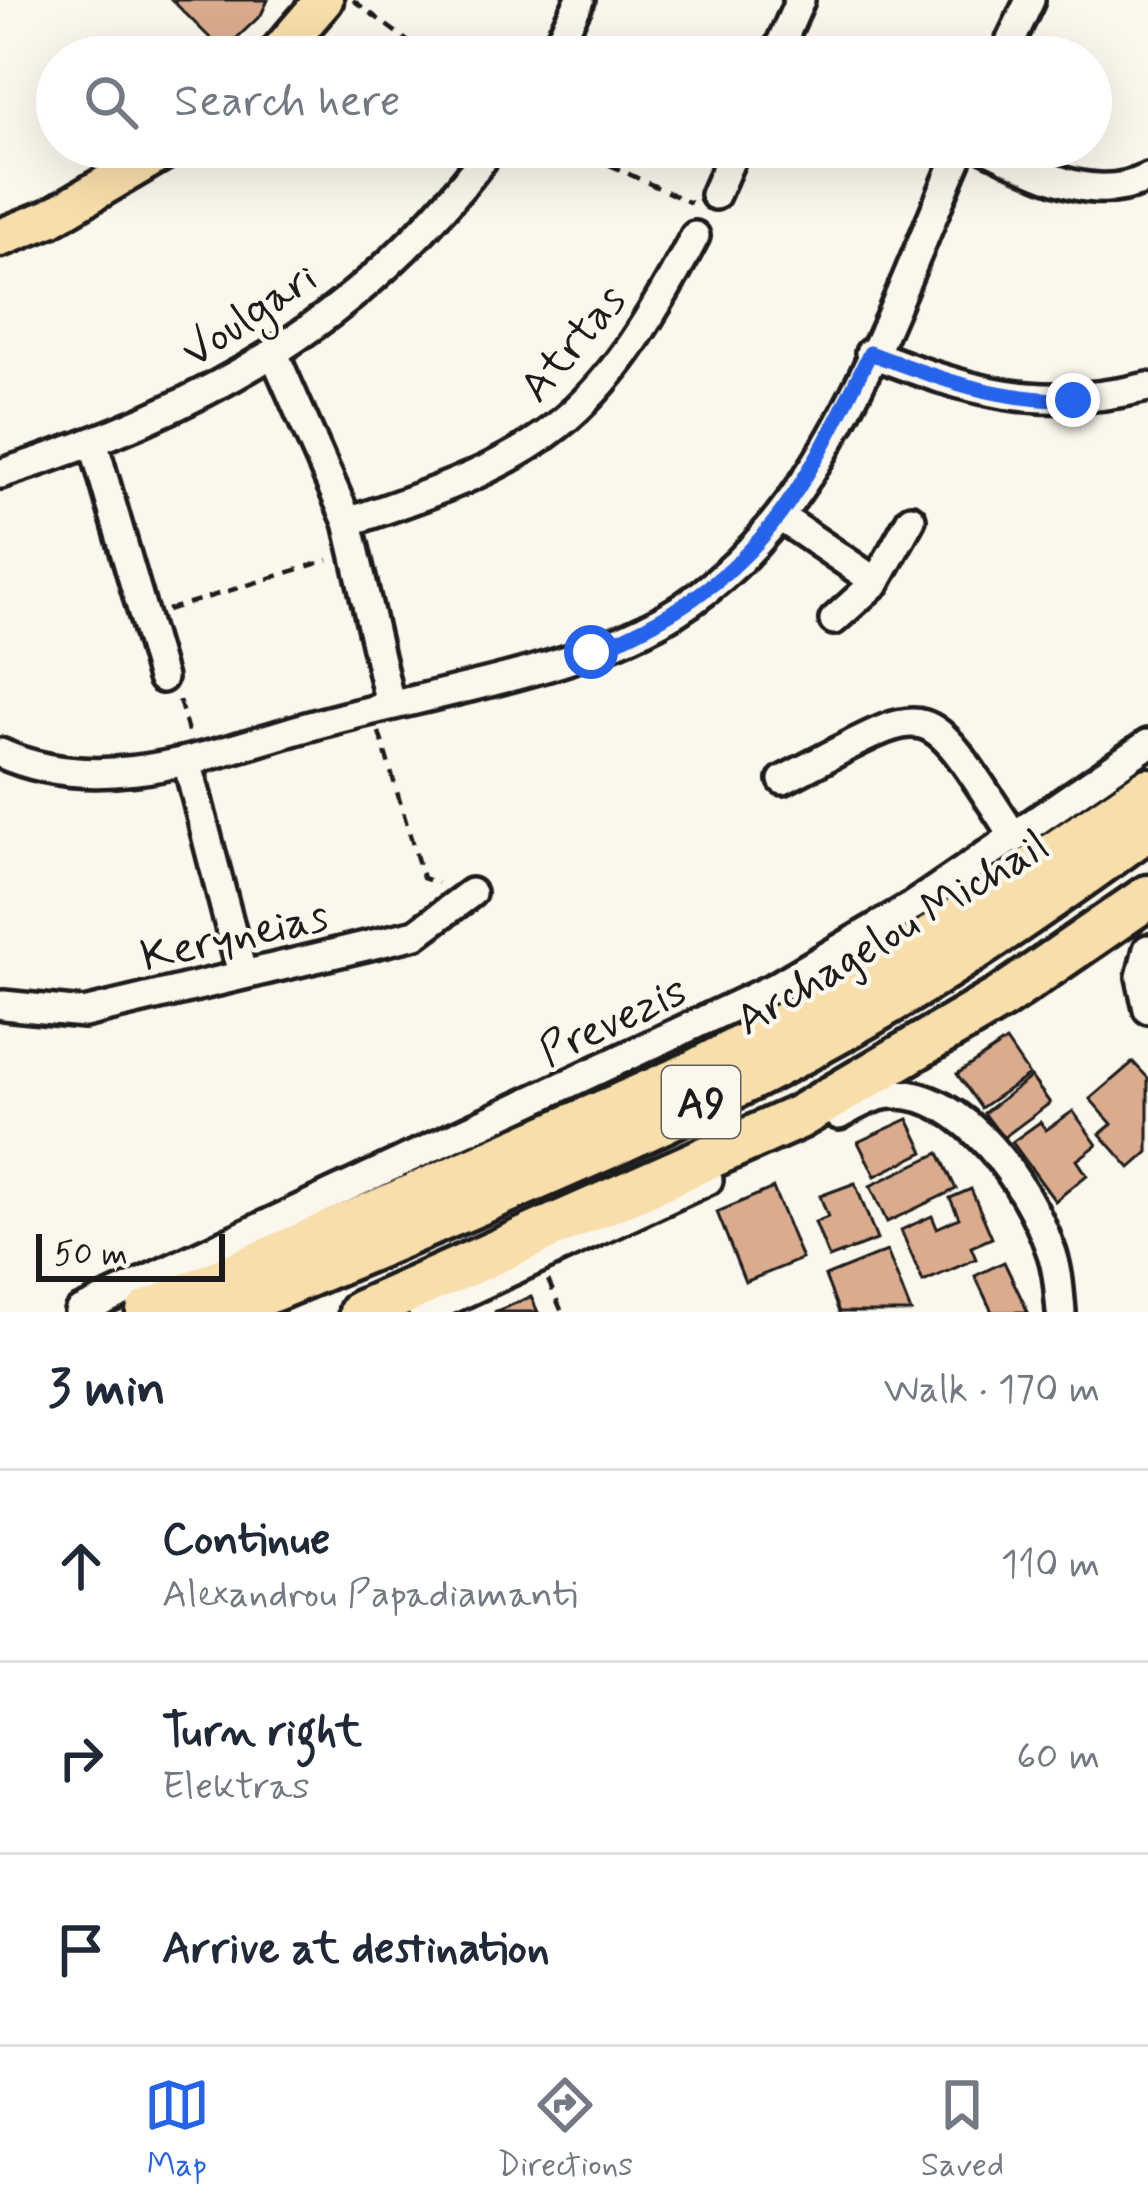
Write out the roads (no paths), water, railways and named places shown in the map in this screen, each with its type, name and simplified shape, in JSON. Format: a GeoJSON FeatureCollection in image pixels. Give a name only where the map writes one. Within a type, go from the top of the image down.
{"type":"FeatureCollection","features":[{"type":"Feature","properties":{"kind":"highway"},"geometry":{"type":"LineString","coordinates":[[148,1312],[688,1075],[872,978],[1148,790]]}},
{"type":"Feature","properties":{"kind":"highway","name":"Archagelou Michail"},"geometry":{"type":"LineString","coordinates":[[220,1312],[620,1140],[811,1047],[966,955],[1148,828]]}},
{"type":"Feature","properties":{"kind":"highway","name":"Archagelou Michail"},"geometry":{"type":"LineString","coordinates":[[292,1312],[639,1163],[835,1066],[1038,940],[1148,862]]}},
{"type":"Feature","properties":{"kind":"highway"},"geometry":{"type":"LineString","coordinates":[[361,1312],[799,1117],[982,1010],[1148,897]]}},
{"type":"Feature","properties":{"kind":"main road"},"geometry":{"type":"LineString","coordinates":[[293,36],[324,0]]}},
{"type":"Feature","properties":{"kind":"main road"},"geometry":{"type":"LineString","coordinates":[[0,238],[68,208],[135,168]]}},
{"type":"Feature","properties":{"kind":"street"},"geometry":{"type":"LineString","coordinates":[[562,36],[580,0]]}},
{"type":"Feature","properties":{"kind":"street"},"geometry":{"type":"LineString","coordinates":[[784,36],[800,0]]}},
{"type":"Feature","properties":{"kind":"street"},"geometry":{"type":"LineString","coordinates":[[1014,36],[1030,0]]}},
{"type":"Feature","properties":{"kind":"street","name":"Voulgari"},"geometry":{"type":"LineString","coordinates":[[0,474],[94,445],[275,356],[394,260],[474,168]]}},
{"type":"Feature","properties":{"kind":"street","name":"Atrtas"},"geometry":{"type":"LineString","coordinates":[[348,522],[476,477],[515,459],[570,420],[617,367],[654,313],[727,168]]}},
{"type":"Feature","properties":{"kind":"street"},"geometry":{"type":"LineString","coordinates":[[0,753],[62,773],[108,774],[192,760],[591,652],[682,610],[729,574],[782,518],[818,460],[953,168]]}},
{"type":"Feature","properties":{"kind":"street"},"geometry":{"type":"LineString","coordinates":[[1036,168],[1087,189],[1108,191],[1148,178]]}},
{"type":"Feature","properties":{"kind":"street"},"geometry":{"type":"LineString","coordinates":[[870,353],[1000,397],[1073,400],[1148,387]]}},
{"type":"Feature","properties":{"kind":"street"},"geometry":{"type":"LineString","coordinates":[[275,356],[348,522],[381,706]]}},
{"type":"Feature","properties":{"kind":"street"},"geometry":{"type":"LineString","coordinates":[[94,445],[162,678]]}},
{"type":"Feature","properties":{"kind":"street"},"geometry":{"type":"LineString","coordinates":[[782,518],[876,582]]}},
{"type":"Feature","properties":{"kind":"street"},"geometry":{"type":"LineString","coordinates":[[834,620],[876,582],[911,519]]}},
{"type":"Feature","properties":{"kind":"street"},"geometry":{"type":"LineString","coordinates":[[783,780],[891,725],[925,721],[947,734],[1015,838]]}},
{"type":"Feature","properties":{"kind":"street","name":"Prevezis"},"geometry":{"type":"LineString","coordinates":[[79,1312],[754,998],[1015,838],[1148,744]]}},
{"type":"Feature","properties":{"kind":"street"},"geometry":{"type":"LineString","coordinates":[[192,760],[242,974]]}},
{"type":"Feature","properties":{"kind":"street","name":"Keryneias"},"geometry":{"type":"LineString","coordinates":[[3,1005],[84,1013],[416,934],[471,892]]}},
{"type":"Feature","properties":{"kind":"street"},"geometry":{"type":"LineString","coordinates":[[1148,949],[1141,977],[1148,1009]]}},
{"type":"Feature","properties":{"kind":"street"},"geometry":{"type":"LineString","coordinates":[[423,1312],[886,1094],[908,1095],[944,1107],[971,1127],[1030,1204],[1053,1253],[1061,1312]]}}]}
